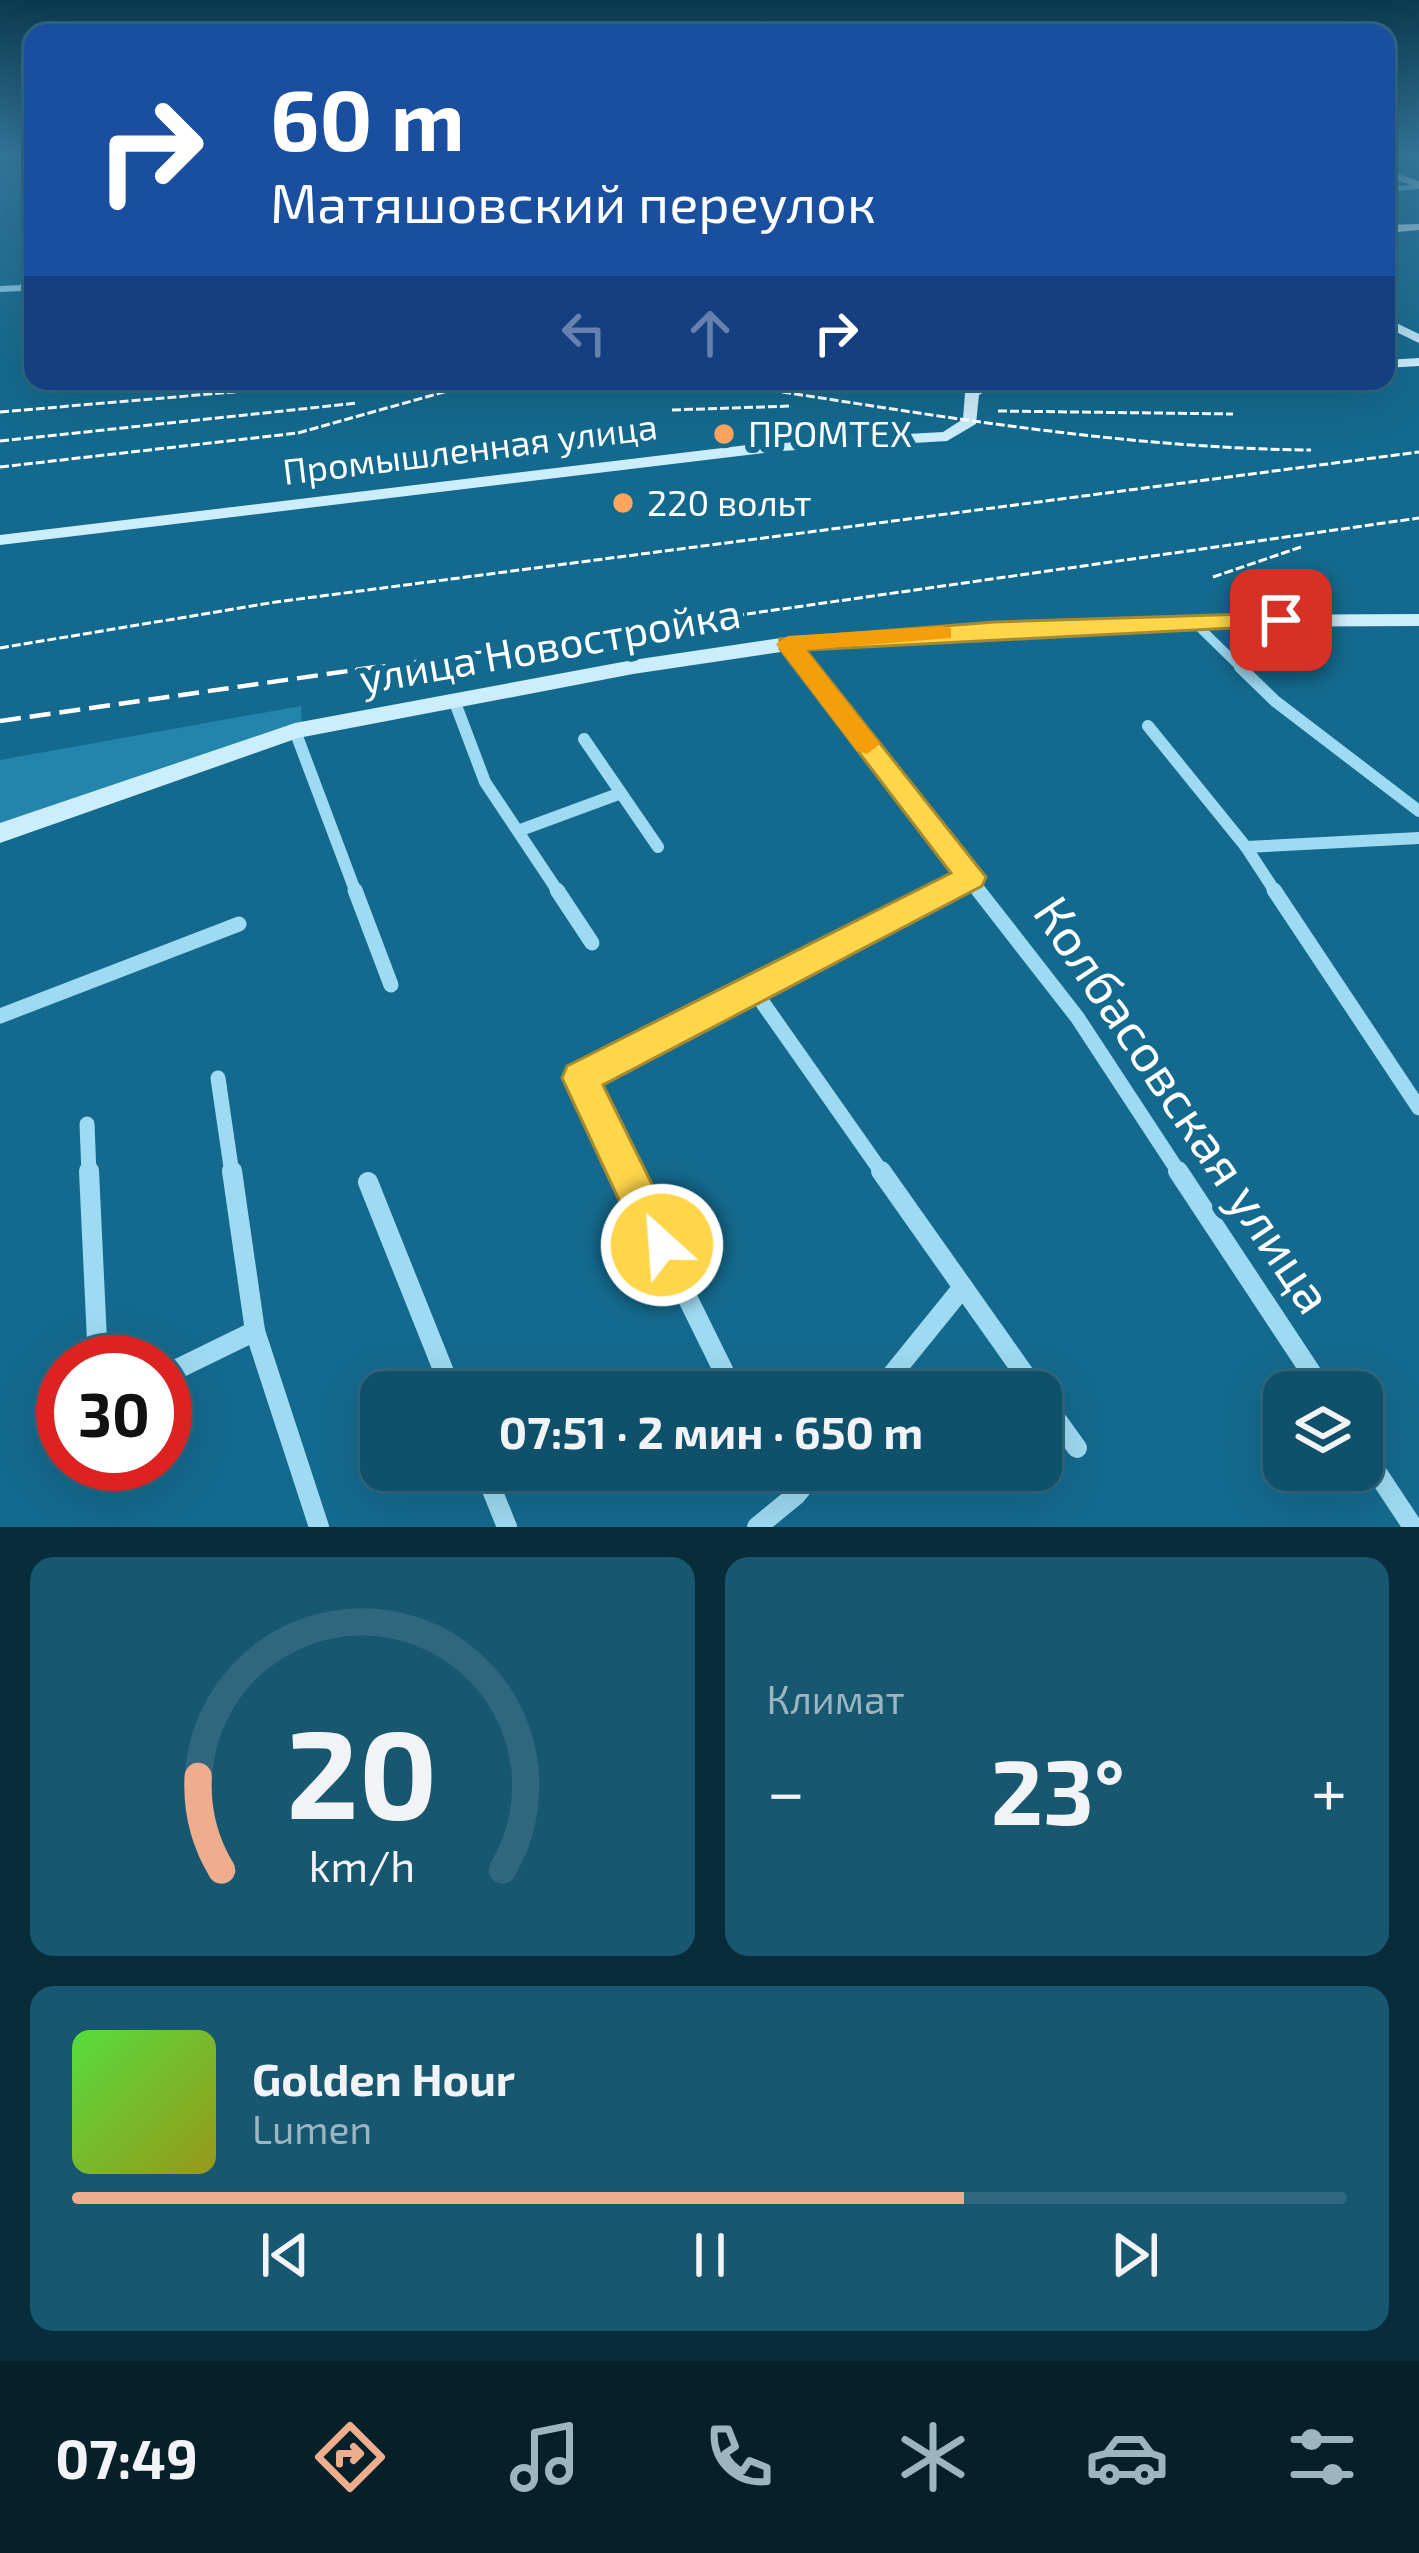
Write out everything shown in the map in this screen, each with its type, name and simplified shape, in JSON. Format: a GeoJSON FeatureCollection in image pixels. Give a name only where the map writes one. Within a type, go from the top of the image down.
{"type":"FeatureCollection","features":[{"type":"Feature","properties":{"kind":"main road","name":"Промышленная улица"},"geometry":{"type":"LineString","coordinates":[[0,540],[781,446],[947,436],[971,422],[972,392],[976,390]]}},
{"type":"Feature","properties":{"kind":"main road","name":"улица Новостройка"},"geometry":{"type":"LineString","coordinates":[[0,833],[295,731],[788,644],[1193,621],[1419,620]]}},
{"type":"Feature","properties":{"kind":"street"},"geometry":{"type":"LineString","coordinates":[[1193,621],[1275,701],[1419,811]]}},
{"type":"Feature","properties":{"kind":"street","name":"Колбасовская улица"},"geometry":{"type":"LineString","coordinates":[[788,644],[1077,1017],[1310,1371]]}},
{"type":"Feature","properties":{"kind":"street"},"geometry":{"type":"LineString","coordinates":[[454,700],[485,782],[592,943]]}},
{"type":"Feature","properties":{"kind":"street"},"geometry":{"type":"LineString","coordinates":[[1148,726],[1246,847],[1419,1108]]}},
{"type":"Feature","properties":{"kind":"street"},"geometry":{"type":"LineString","coordinates":[[295,731],[391,985]]}},
{"type":"Feature","properties":{"kind":"street"},"geometry":{"type":"LineString","coordinates":[[584,739],[658,847]]}},
{"type":"Feature","properties":{"kind":"street"},"geometry":{"type":"LineString","coordinates":[[518,831],[621,793]]}},
{"type":"Feature","properties":{"kind":"street"},"geometry":{"type":"LineString","coordinates":[[1246,847],[1419,838]]}},
{"type":"Feature","properties":{"kind":"street"},"geometry":{"type":"LineString","coordinates":[[723,1370],[580,1078],[971,877]]}},
{"type":"Feature","properties":{"kind":"street"},"geometry":{"type":"LineString","coordinates":[[0,1016],[238,924]]}},
{"type":"Feature","properties":{"kind":"street"},"geometry":{"type":"LineString","coordinates":[[753,989],[1022,1371]]}},
{"type":"Feature","properties":{"kind":"street"},"geometry":{"type":"LineString","coordinates":[[218,1078],[255,1331],[319,1527]]}},
{"type":"Feature","properties":{"kind":"street"},"geometry":{"type":"LineString","coordinates":[[87,1124],[97,1335]]}},
{"type":"Feature","properties":{"kind":"street"},"geometry":{"type":"LineString","coordinates":[[368,1181],[444,1371]]}},
{"type":"Feature","properties":{"kind":"street"},"geometry":{"type":"LineString","coordinates":[[895,1371],[963,1287]]}},
{"type":"Feature","properties":{"kind":"street"},"geometry":{"type":"LineString","coordinates":[[192,1362],[255,1331]]}},
{"type":"Feature","properties":{"kind":"street"},"geometry":{"type":"LineString","coordinates":[[1062,1428],[1076,1448]]}},
{"type":"Feature","properties":{"kind":"street"},"geometry":{"type":"LineString","coordinates":[[1383,1482],[1413,1527]]}},
{"type":"Feature","properties":{"kind":"street"},"geometry":{"type":"LineString","coordinates":[[492,1491],[507,1527]]}},
{"type":"Feature","properties":{"kind":"street"},"geometry":{"type":"LineString","coordinates":[[757,1527],[799,1491]]}},
{"type":"Feature","properties":{"kind":"shaded area"},"geometry":{"type":"Polygon","coordinates":[[[301,706],[302,724],[0,827],[0,760],[301,706]]]}},
{"type":"Feature","properties":{"kind":"railway"},"geometry":{"type":"LineString","coordinates":[[0,412],[257,390]]}},
{"type":"Feature","properties":{"kind":"railway"},"geometry":{"type":"LineString","coordinates":[[0,467],[298,433],[451,390]]}},
{"type":"Feature","properties":{"kind":"railway"},"geometry":{"type":"LineString","coordinates":[[770,390],[1085,435],[1311,450]]}},
{"type":"Feature","properties":{"kind":"railway"},"geometry":{"type":"LineString","coordinates":[[0,441],[358,403]]}},
{"type":"Feature","properties":{"kind":"railway"},"geometry":{"type":"LineString","coordinates":[[672,410],[792,406]]}},
{"type":"Feature","properties":{"kind":"railway"},"geometry":{"type":"LineString","coordinates":[[998,411],[1233,414]]}},
{"type":"Feature","properties":{"kind":"railway"},"geometry":{"type":"LineString","coordinates":[[0,648],[276,602],[1419,452]]}},
{"type":"Feature","properties":{"kind":"railway"},"geometry":{"type":"LineString","coordinates":[[376,667],[1419,518]]}},
{"type":"Feature","properties":{"kind":"railway"},"geometry":{"type":"LineString","coordinates":[[1213,577],[1301,547]]}},
{"type":"Feature","properties":{"kind":"railway"},"geometry":{"type":"LineString","coordinates":[[0,721],[376,667]]}},
{"type":"Feature","properties":{"kind":"railway"},"geometry":{"type":"LineString","coordinates":[[355,670],[376,667]]}},
{"type":"Feature","properties":{"kind":"slow traffic"},"geometry":{"type":"LineString","coordinates":[[867,744],[788,644],[943,633]]}},
{"type":"Feature","properties":{"kind":"place","name":"ПРОМТЕХ"},"geometry":{"type":"Point","coordinates":[724,434]}},
{"type":"Feature","properties":{"kind":"place","name":"220 вольт"},"geometry":{"type":"Point","coordinates":[623,503]}},
{"type":"Feature","properties":{"kind":"route"},"geometry":{"type":"LineString","coordinates":[[662,1245],[580,1078],[971,877],[788,644],[994,630],[1281,620]]}}]}
